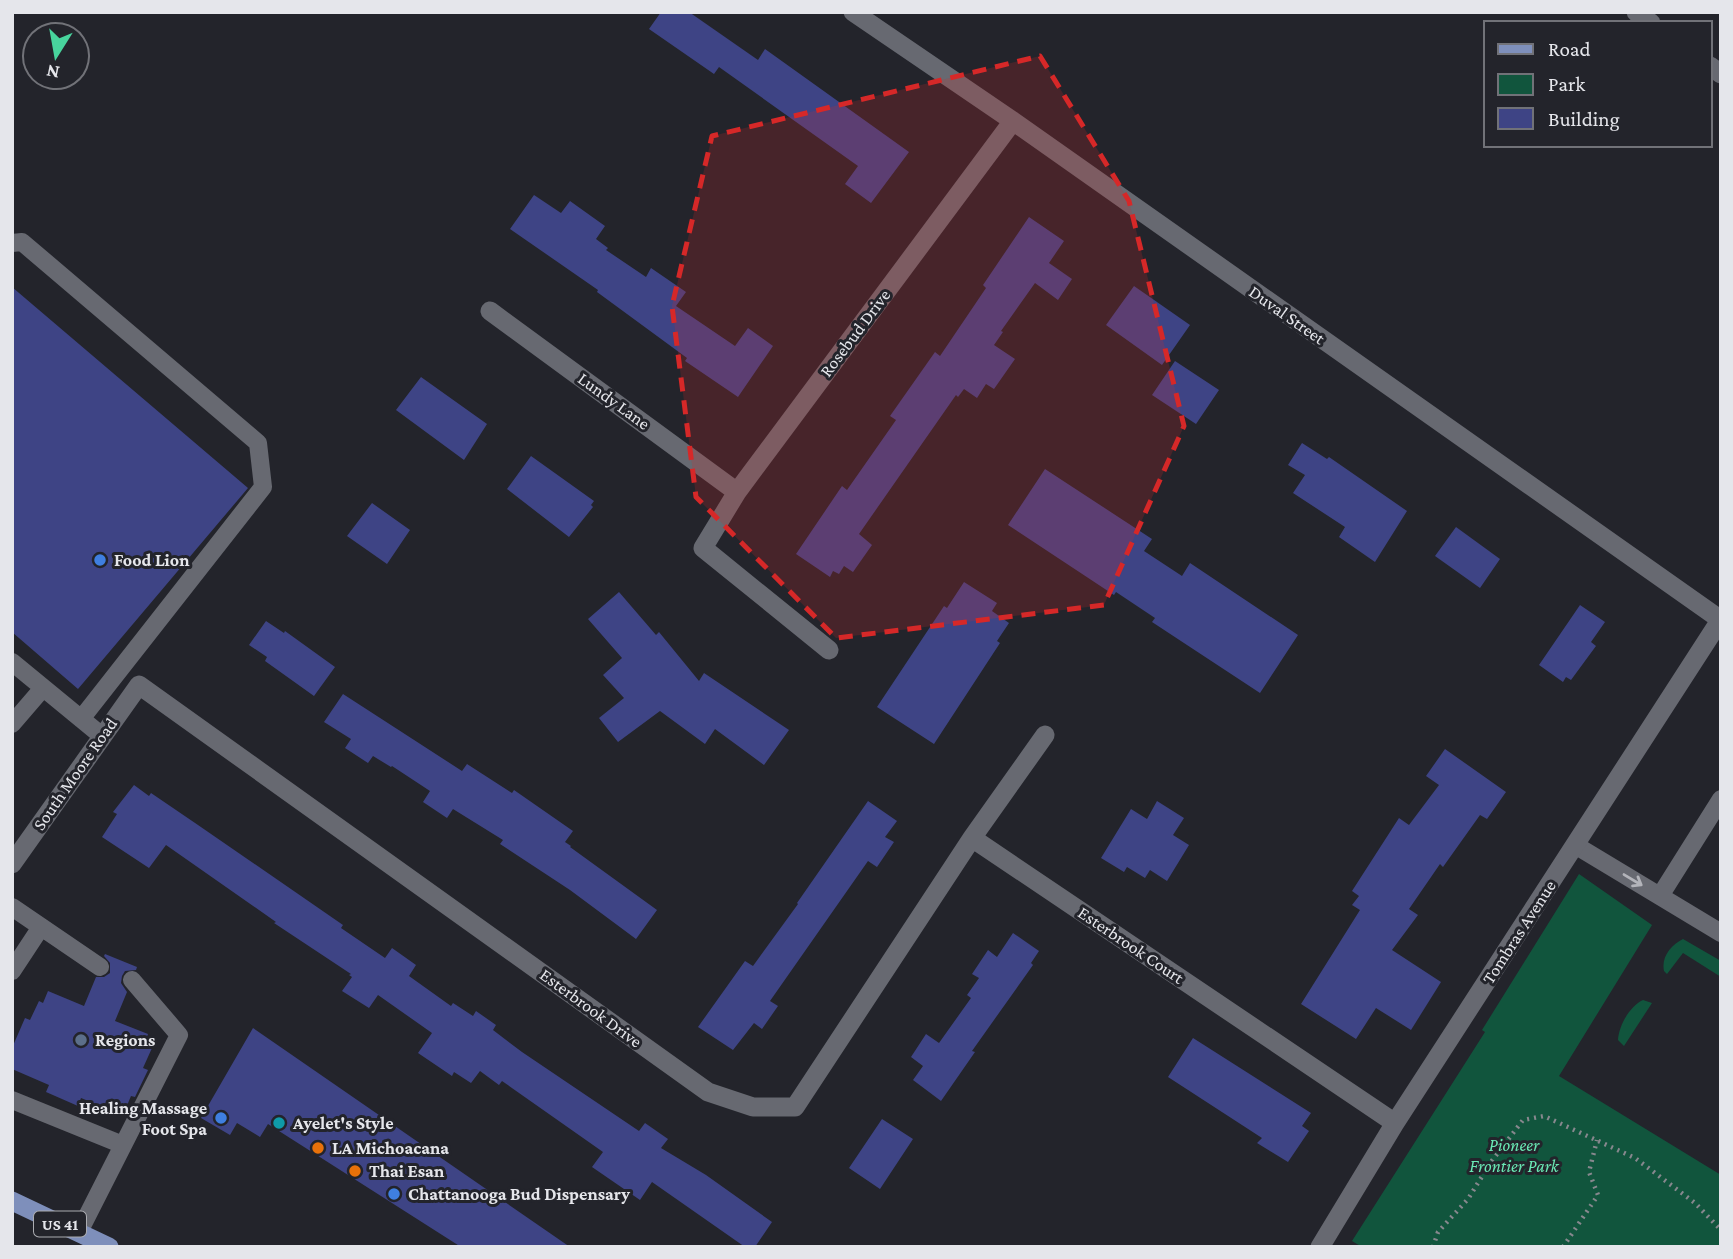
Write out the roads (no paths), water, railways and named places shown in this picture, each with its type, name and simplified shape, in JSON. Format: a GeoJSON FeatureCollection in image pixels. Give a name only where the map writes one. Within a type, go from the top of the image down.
{"type":"FeatureCollection","features":[{"type":"Feature","properties":{"kind":"main road","name":"US 41"},"geometry":{"type":"LineString","coordinates":[[12,1201],[108,1247]]}},
{"type":"Feature","properties":{"kind":"street","name":"Duval Street"},"geometry":{"type":"LineString","coordinates":[[853,12],[1013,121],[1721,620]]}},
{"type":"Feature","properties":{"kind":"street","name":"Rosebud Drive"},"geometry":{"type":"LineString","coordinates":[[829,649],[703,548],[737,492],[1013,121]]}},
{"type":"Feature","properties":{"kind":"street","name":"Lundy Lane"},"geometry":{"type":"LineString","coordinates":[[491,311],[737,492]]}},
{"type":"Feature","properties":{"kind":"street","name":"Tombras Avenue"},"geometry":{"type":"LineString","coordinates":[[1320,1247],[1395,1123],[1721,620]]}},
{"type":"Feature","properties":{"kind":"street","name":"South Moore Road"},"geometry":{"type":"LineString","coordinates":[[12,864],[139,685]]}},
{"type":"Feature","properties":{"kind":"street","name":"Esterbrook Drive"},"geometry":{"type":"LineString","coordinates":[[139,685],[708,1092],[753,1107],[795,1107],[972,838]]}},
{"type":"Feature","properties":{"kind":"street"},"geometry":{"type":"LineString","coordinates":[[972,838],[1045,735]]}},
{"type":"Feature","properties":{"kind":"street","name":"Esterbrook Court"},"geometry":{"type":"LineString","coordinates":[[972,838],[1395,1123]]}},
{"type":"Feature","properties":{"kind":"lane"},"geometry":{"type":"LineString","coordinates":[[12,243],[22,242],[258,443],[263,487],[80,719]]}},
{"type":"Feature","properties":{"kind":"lane"},"geometry":{"type":"LineString","coordinates":[[12,662],[102,736]]}},
{"type":"Feature","properties":{"kind":"lane"},"geometry":{"type":"LineString","coordinates":[[12,724],[43,688]]}},
{"type":"Feature","properties":{"kind":"lane"},"geometry":{"type":"LineString","coordinates":[[1660,896],[1721,799]]}},
{"type":"Feature","properties":{"kind":"lane"},"geometry":{"type":"LineString","coordinates":[[1575,845],[1721,933]]}},
{"type":"Feature","properties":{"kind":"lane"},"geometry":{"type":"LineString","coordinates":[[12,907],[100,967]]}},
{"type":"Feature","properties":{"kind":"lane"},"geometry":{"type":"LineString","coordinates":[[12,971],[41,927]]}},
{"type":"Feature","properties":{"kind":"lane"},"geometry":{"type":"LineString","coordinates":[[79,1233],[179,1035],[132,980]]}},
{"type":"Feature","properties":{"kind":"lane"},"geometry":{"type":"LineString","coordinates":[[12,1100],[123,1145]]}},
{"type":"Feature","properties":{"kind":"place","name":"Food Lion"},"geometry":{"type":"Point","coordinates":[100,560]}},
{"type":"Feature","properties":{"kind":"place","name":"Regions"},"geometry":{"type":"Point","coordinates":[81,1040]}},
{"type":"Feature","properties":{"kind":"place","name":"Healing Massage Foot Spa"},"geometry":{"type":"Point","coordinates":[221,1118]}},
{"type":"Feature","properties":{"kind":"place","name":"Ayelet's Style"},"geometry":{"type":"Point","coordinates":[279,1123]}},
{"type":"Feature","properties":{"kind":"place","name":"LA Michoacana"},"geometry":{"type":"Point","coordinates":[318,1148]}},
{"type":"Feature","properties":{"kind":"place","name":"Thai Esan"},"geometry":{"type":"Point","coordinates":[355,1171]}},
{"type":"Feature","properties":{"kind":"place","name":"Chattanooga Bud Dispensary"},"geometry":{"type":"Point","coordinates":[394,1194]}},
{"type":"Feature","properties":{"kind":"park label","name":"Pioneer Frontier Park"},"geometry":{"type":"Point","coordinates":[1514,1155]}}]}
